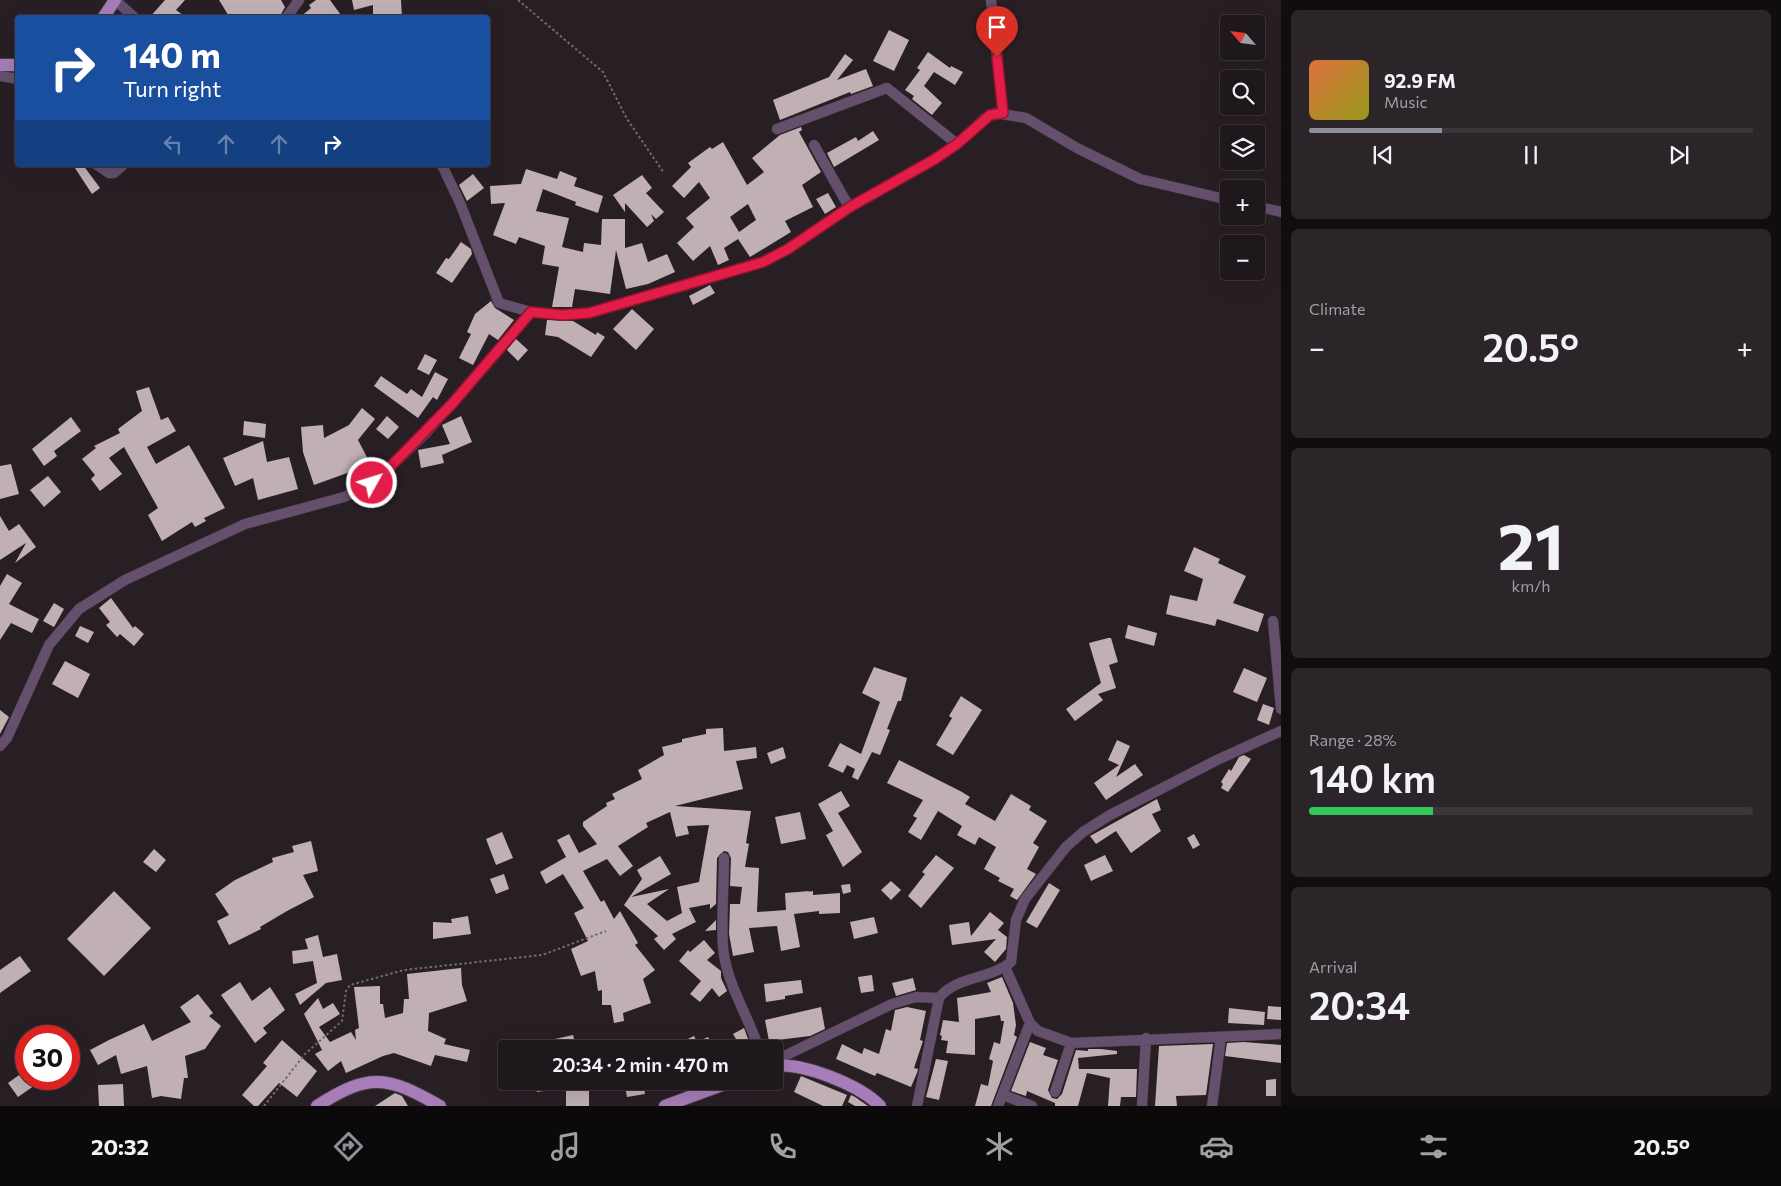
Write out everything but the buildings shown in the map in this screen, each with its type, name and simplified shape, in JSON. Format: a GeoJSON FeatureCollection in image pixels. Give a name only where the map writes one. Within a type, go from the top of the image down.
{"type":"FeatureCollection","features":[{"type":"Feature","properties":{"kind":"main road"},"geometry":{"type":"LineString","coordinates":[[105,15],[115,0]]}},
{"type":"Feature","properties":{"kind":"main road"},"geometry":{"type":"LineString","coordinates":[[0,65],[15,65]]}},
{"type":"Feature","properties":{"kind":"main road"},"geometry":{"type":"LineString","coordinates":[[783,1067],[831,1078],[867,1094],[880,1106]]}},
{"type":"Feature","properties":{"kind":"main road"},"geometry":{"type":"LineString","coordinates":[[316,1106],[339,1093],[378,1081],[395,1083],[440,1106]]}},
{"type":"Feature","properties":{"kind":"main road"},"geometry":{"type":"LineString","coordinates":[[666,1106],[709,1090]]}},
{"type":"Feature","properties":{"kind":"street"},"geometry":{"type":"LineString","coordinates":[[115,0],[132,15]]}},
{"type":"Feature","properties":{"kind":"street"},"geometry":{"type":"LineString","coordinates":[[288,15],[299,0]]}},
{"type":"Feature","properties":{"kind":"street"},"geometry":{"type":"LineString","coordinates":[[991,0],[1003,113]]}},
{"type":"Feature","properties":{"kind":"street"},"geometry":{"type":"LineString","coordinates":[[0,76],[15,78]]}},
{"type":"Feature","properties":{"kind":"street"},"geometry":{"type":"LineString","coordinates":[[776,129],[887,88],[957,144]]}},
{"type":"Feature","properties":{"kind":"street"},"geometry":{"type":"LineString","coordinates":[[443,167],[460,203],[499,303],[531,312],[562,315],[589,313],[763,262],[788,249],[850,207],[920,168],[957,144],[985,118],[995,113],[1026,118],[1077,148],[1140,179],[1220,198]]}},
{"type":"Feature","properties":{"kind":"street"},"geometry":{"type":"LineString","coordinates":[[814,145],[850,207]]}},
{"type":"Feature","properties":{"kind":"street"},"geometry":{"type":"LineString","coordinates":[[100,167],[109,173],[114,173],[121,167]]}},
{"type":"Feature","properties":{"kind":"street"},"geometry":{"type":"LineString","coordinates":[[1265,208],[1281,212]]}},
{"type":"Feature","properties":{"kind":"street"},"geometry":{"type":"LineString","coordinates":[[0,746],[7,738],[49,645],[79,609],[125,580],[246,524],[344,497],[362,489],[381,476],[426,433],[531,312]]}},
{"type":"Feature","properties":{"kind":"street"},"geometry":{"type":"LineString","coordinates":[[1272,621],[1281,709]]}},
{"type":"Feature","properties":{"kind":"street"},"geometry":{"type":"LineString","coordinates":[[917,1106],[939,998],[944,991],[956,984],[994,973],[1005,967],[1013,956],[1016,920],[1025,899],[1066,846],[1083,832],[1110,815],[1217,760],[1281,731]]}},
{"type":"Feature","properties":{"kind":"street"},"geometry":{"type":"LineString","coordinates":[[724,858],[723,948],[735,993],[750,1023],[755,1040]]}},
{"type":"Feature","properties":{"kind":"street"},"geometry":{"type":"LineString","coordinates":[[1005,967],[1030,1023],[1038,1031],[1071,1043],[1146,1038],[1281,1034]]}},
{"type":"Feature","properties":{"kind":"street"},"geometry":{"type":"LineString","coordinates":[[783,1057],[892,1004],[916,997],[939,998]]}},
{"type":"Feature","properties":{"kind":"street"},"geometry":{"type":"LineString","coordinates":[[998,1106],[1030,1023]]}},
{"type":"Feature","properties":{"kind":"street"},"geometry":{"type":"LineString","coordinates":[[1212,1106],[1222,1037]]}},
{"type":"Feature","properties":{"kind":"street"},"geometry":{"type":"LineString","coordinates":[[1142,1106],[1146,1038]]}},
{"type":"Feature","properties":{"kind":"street"},"geometry":{"type":"LineString","coordinates":[[1055,1092],[1071,1043]]}},
{"type":"Feature","properties":{"kind":"street"},"geometry":{"type":"LineString","coordinates":[[1003,1095],[1032,1106]]}},
{"type":"Feature","properties":{"kind":"path"},"geometry":{"type":"LineString","coordinates":[[518,0],[603,72],[627,119],[664,173]]}},
{"type":"Feature","properties":{"kind":"path"},"geometry":{"type":"LineString","coordinates":[[264,1106],[305,1054],[342,1021],[345,995],[350,985],[404,970],[542,955],[606,930]]}},
{"type":"Feature","properties":{"kind":"route"},"geometry":{"type":"LineString","coordinates":[[372,483],[426,433],[531,312],[562,315],[589,313],[622,305],[763,262],[788,249],[850,207],[935,159],[957,144],[985,118],[995,113],[1003,113],[997,57]]}}]}
